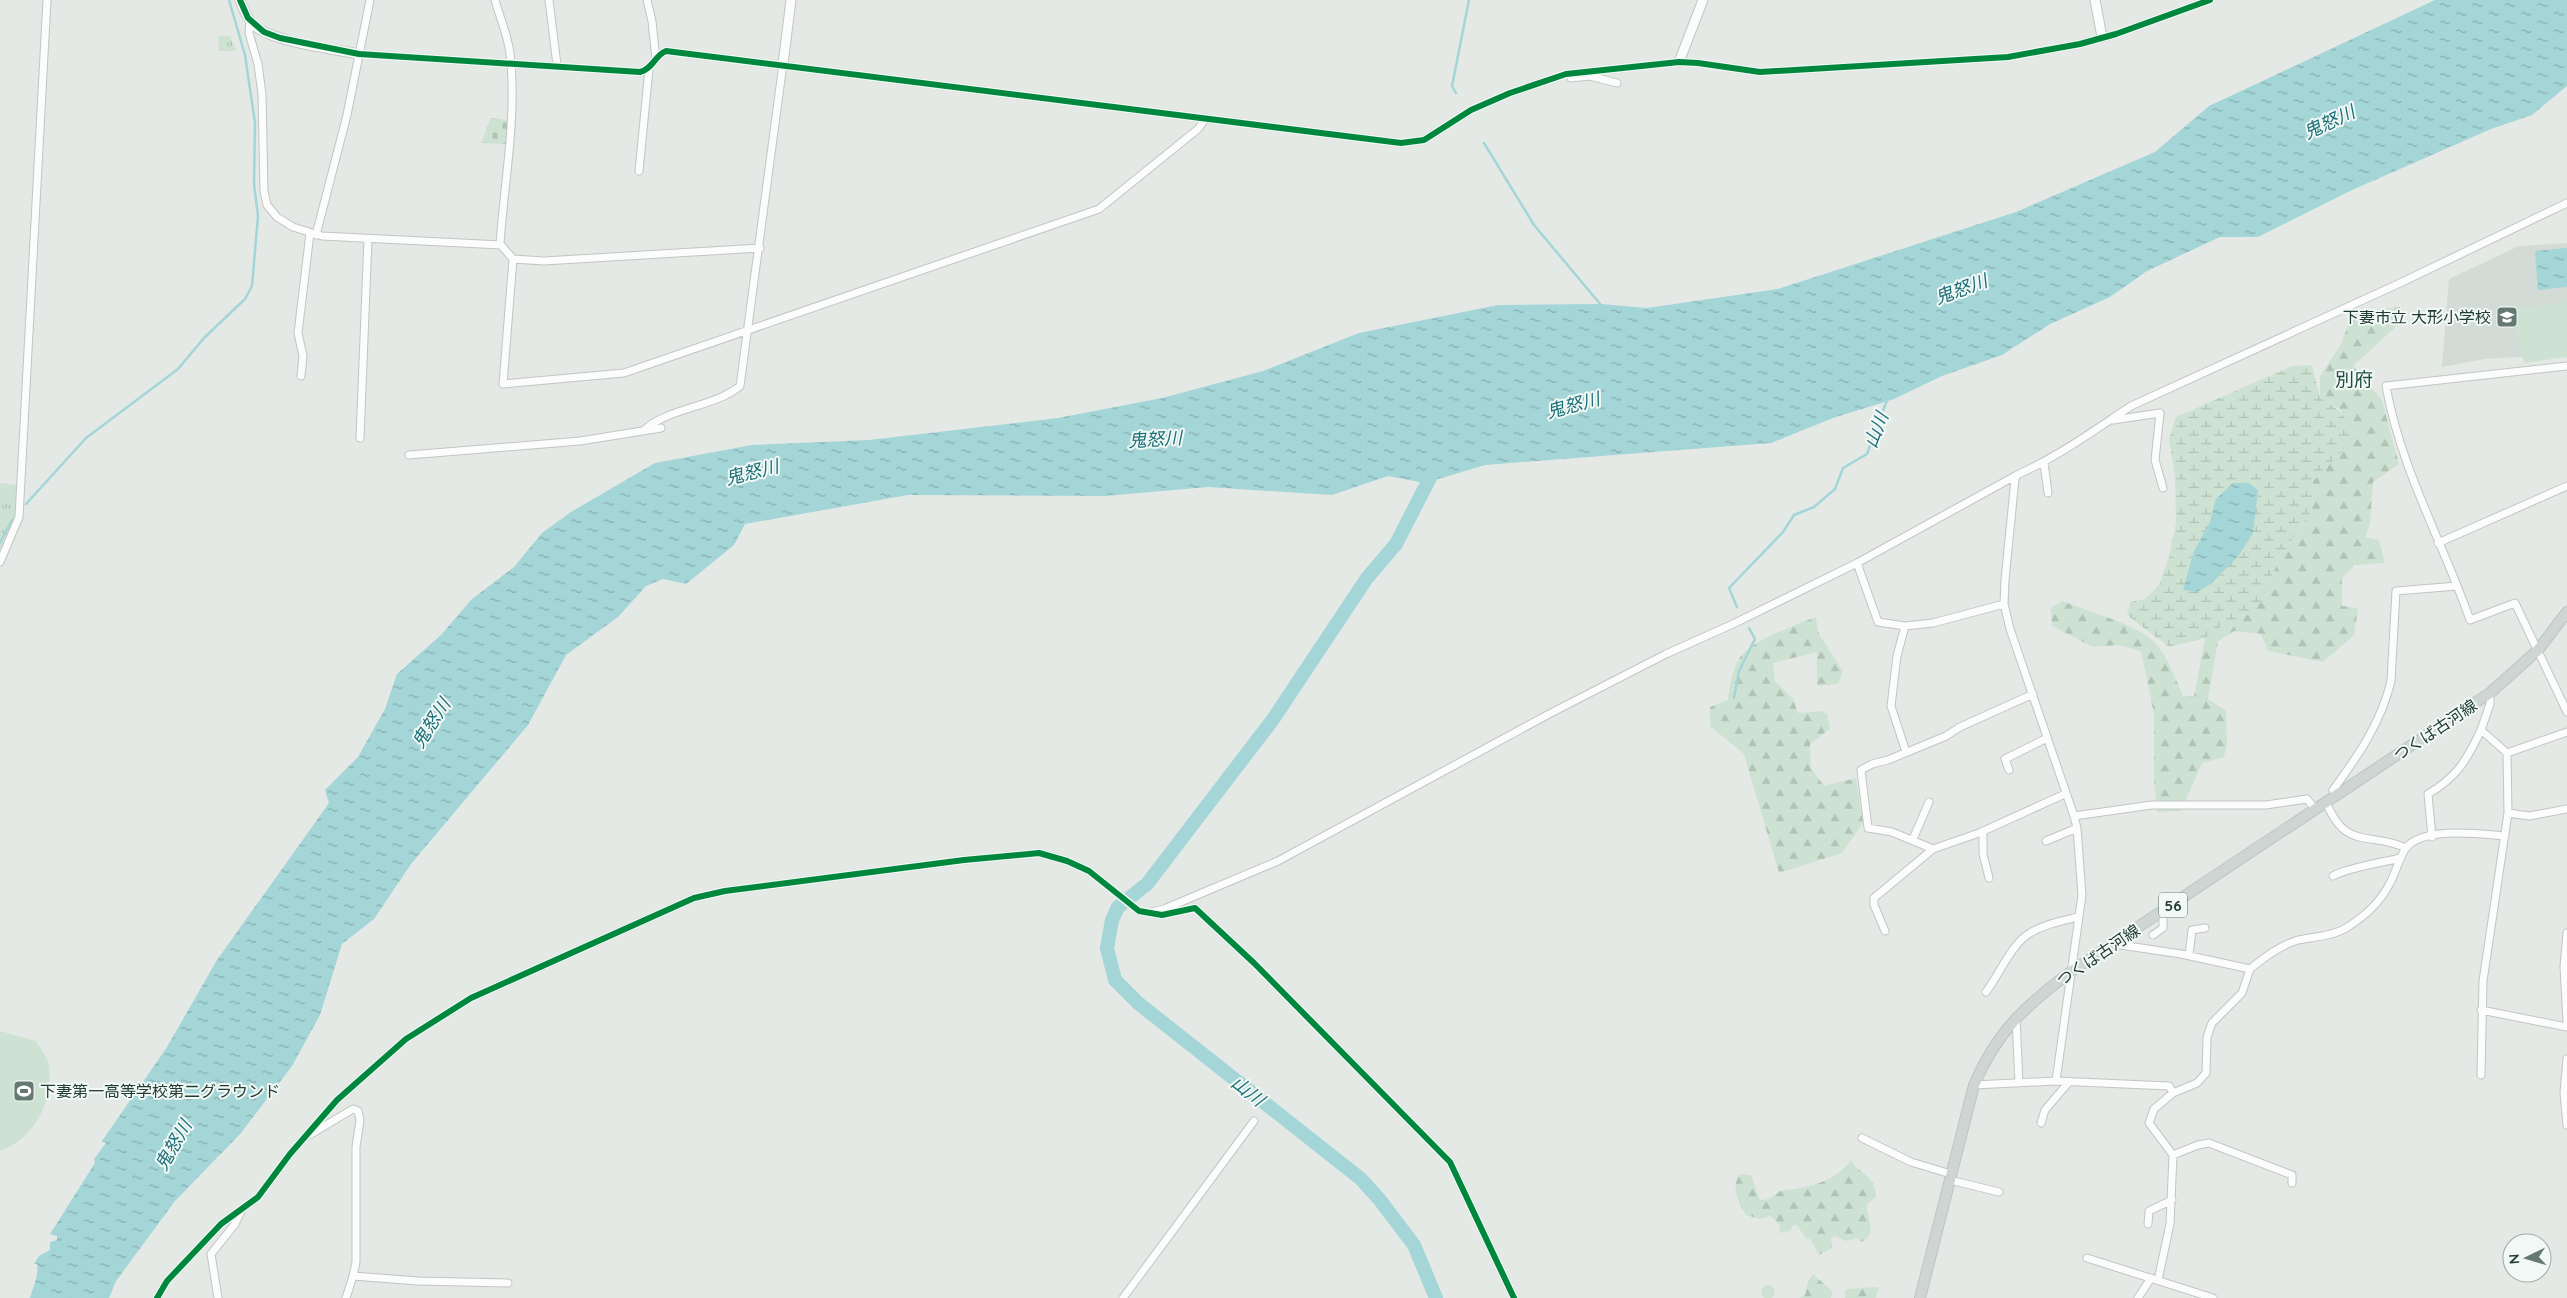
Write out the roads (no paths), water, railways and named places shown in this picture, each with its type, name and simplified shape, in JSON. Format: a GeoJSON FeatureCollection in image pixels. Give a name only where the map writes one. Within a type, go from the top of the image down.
{"type":"FeatureCollection","features":[{"type":"Feature","properties":{"kind":"main road","name":"つくば古河線"},"geometry":{"type":"LineString","coordinates":[[1920,1298],[1974,1085],[1989,1052],[2016,1016],[2033,1000],[2072,971],[2490,693],[2538,650],[2567,612]]}},
{"type":"Feature","properties":{"kind":"street"},"geometry":{"type":"LineString","coordinates":[[0,562],[19,517],[47,0]]}},
{"type":"Feature","properties":{"kind":"street"},"geometry":{"type":"LineString","coordinates":[[240,0],[250,20],[272,35],[359,54],[557,65],[640,72],[649,69]]}},
{"type":"Feature","properties":{"kind":"street"},"geometry":{"type":"LineString","coordinates":[[301,376],[303,356],[298,333],[313,234],[339,150],[370,0]]}},
{"type":"Feature","properties":{"kind":"street"},"geometry":{"type":"LineString","coordinates":[[494,0],[508,41],[512,63],[511,113],[500,244],[513,259],[544,261],[760,248]]}},
{"type":"Feature","properties":{"kind":"street"},"geometry":{"type":"LineString","coordinates":[[549,0],[557,65]]}},
{"type":"Feature","properties":{"kind":"street"},"geometry":{"type":"LineString","coordinates":[[647,0],[652,20],[656,60]]}},
{"type":"Feature","properties":{"kind":"street"},"geometry":{"type":"LineString","coordinates":[[644,430],[658,421],[727,394],[740,386],[760,248],[791,0]]}},
{"type":"Feature","properties":{"kind":"street"},"geometry":{"type":"LineString","coordinates":[[1679,62],[1703,0]]}},
{"type":"Feature","properties":{"kind":"street"},"geometry":{"type":"LineString","coordinates":[[2095,0],[2102,38]]}},
{"type":"Feature","properties":{"kind":"street"},"geometry":{"type":"LineString","coordinates":[[639,170],[649,69],[666,51],[783,64],[1401,143],[1424,140],[1471,110],[1510,93],[1548,80],[1582,72],[1679,62],[1760,72],[2008,57],[2102,38],[2210,0]]}},
{"type":"Feature","properties":{"kind":"street"},"geometry":{"type":"LineString","coordinates":[[250,20],[248,28],[258,64],[262,94],[266,199],[270,209],[277,217],[293,227],[313,234],[368,240],[500,244]]}},
{"type":"Feature","properties":{"kind":"street"},"geometry":{"type":"LineString","coordinates":[[1548,80],[1590,76],[1618,83]]}},
{"type":"Feature","properties":{"kind":"street"},"geometry":{"type":"LineString","coordinates":[[513,259],[503,384],[624,373],[749,328],[1099,209],[1198,128],[1206,118]]}},
{"type":"Feature","properties":{"kind":"street"},"geometry":{"type":"LineString","coordinates":[[1150,912],[1164,909],[1267,866],[1549,714],[1666,654],[1734,624],[1857,563],[2017,475],[2044,463],[2130,406],[2398,284],[2567,203]]}},
{"type":"Feature","properties":{"kind":"street"},"geometry":{"type":"LineString","coordinates":[[360,438],[368,240]]}},
{"type":"Feature","properties":{"kind":"street"},"geometry":{"type":"LineString","coordinates":[[2567,366],[2386,386],[2392,423],[2406,464],[2470,620],[2515,603],[2567,712]]}},
{"type":"Feature","properties":{"kind":"street"},"geometry":{"type":"LineString","coordinates":[[2108,422],[2119,418],[2160,414],[2155,460],[2163,488]]}},
{"type":"Feature","properties":{"kind":"street"},"geometry":{"type":"LineString","coordinates":[[408,455],[580,441],[661,428]]}},
{"type":"Feature","properties":{"kind":"street"},"geometry":{"type":"LineString","coordinates":[[2044,463],[2048,493]]}},
{"type":"Feature","properties":{"kind":"street"},"geometry":{"type":"LineString","coordinates":[[2017,475],[2015,479],[2004,604],[2010,629],[2074,816],[2077,828],[2082,895],[2056,1081]]}},
{"type":"Feature","properties":{"kind":"street"},"geometry":{"type":"LineString","coordinates":[[2438,543],[2567,486]]}},
{"type":"Feature","properties":{"kind":"street"},"geometry":{"type":"LineString","coordinates":[[1857,563],[1878,622],[1905,626],[1933,623],[2004,604]]}},
{"type":"Feature","properties":{"kind":"street"},"geometry":{"type":"LineString","coordinates":[[2336,796],[2333,790],[2360,755],[2388,694],[2393,652],[2396,591],[2457,586]]}},
{"type":"Feature","properties":{"kind":"street"},"geometry":{"type":"LineString","coordinates":[[1905,626],[1897,656],[1891,706],[1906,752]]}},
{"type":"Feature","properties":{"kind":"street"},"geometry":{"type":"LineString","coordinates":[[2432,837],[2428,794],[2446,784],[2459,771],[2481,730],[2490,704],[2490,693]]}},
{"type":"Feature","properties":{"kind":"street"},"geometry":{"type":"LineString","coordinates":[[1933,849],[1892,832],[1868,828],[1861,770],[1946,736],[1960,726],[2033,694]]}},
{"type":"Feature","properties":{"kind":"street"},"geometry":{"type":"LineString","coordinates":[[2481,730],[2506,753],[2508,813],[2485,961],[2481,1010],[2481,1074]]}},
{"type":"Feature","properties":{"kind":"street"},"geometry":{"type":"LineString","coordinates":[[2506,753],[2567,732]]}},
{"type":"Feature","properties":{"kind":"street"},"geometry":{"type":"LineString","coordinates":[[2009,770],[2005,759],[2047,738]]}},
{"type":"Feature","properties":{"kind":"street"},"geometry":{"type":"LineString","coordinates":[[1885,931],[1874,905],[1874,898],[1933,849],[1983,831],[2065,794]]}},
{"type":"Feature","properties":{"kind":"street"},"geometry":{"type":"LineString","coordinates":[[2074,816],[2152,805],[2266,805],[2300,799],[2307,799],[2315,809]]}},
{"type":"Feature","properties":{"kind":"street"},"geometry":{"type":"LineString","coordinates":[[1912,839],[1928,802]]}},
{"type":"Feature","properties":{"kind":"street"},"geometry":{"type":"LineString","coordinates":[[2326,802],[2334,821],[2342,829],[2357,837],[2406,848]]}},
{"type":"Feature","properties":{"kind":"street"},"geometry":{"type":"LineString","coordinates":[[2508,813],[2530,816],[2567,809]]}},
{"type":"Feature","properties":{"kind":"street"},"geometry":{"type":"LineString","coordinates":[[2046,841],[2077,828]]}},
{"type":"Feature","properties":{"kind":"street"},"geometry":{"type":"LineString","coordinates":[[1983,831],[1983,854],[1989,878]]}},
{"type":"Feature","properties":{"kind":"street"},"geometry":{"type":"LineString","coordinates":[[2138,1298],[2155,1279],[2170,1224],[2173,1155],[2149,1124],[2154,1109],[2173,1093],[2198,1083],[2206,1073],[2207,1037],[2212,1024],[2242,993],[2250,969],[2274,950],[2296,941],[2342,931],[2367,915],[2389,885],[2406,848],[2414,842],[2462,832],[2505,836]]}},
{"type":"Feature","properties":{"kind":"street"},"geometry":{"type":"LineString","coordinates":[[156,1298],[195,1250],[221,1224],[258,1197],[304,1138],[337,1100],[406,1039],[471,998],[694,898],[724,891],[782,883],[964,860],[1039,853],[1067,861],[1089,871],[1139,911],[1162,915],[1195,908],[1254,964],[1450,1162],[1514,1298]]}},
{"type":"Feature","properties":{"kind":"street"},"geometry":{"type":"LineString","coordinates":[[2333,876],[2341,871],[2357,870],[2402,858]]}},
{"type":"Feature","properties":{"kind":"street"},"geometry":{"type":"LineString","coordinates":[[2153,935],[2163,928],[2163,912]]}},
{"type":"Feature","properties":{"kind":"street"},"geometry":{"type":"LineString","coordinates":[[1986,992],[1999,975],[2007,958],[2028,934],[2054,923],[2078,917]]}},
{"type":"Feature","properties":{"kind":"street"},"geometry":{"type":"LineString","coordinates":[[2189,955],[2192,930],[2205,928]]}},
{"type":"Feature","properties":{"kind":"street"},"geometry":{"type":"LineString","coordinates":[[2567,933],[2564,966],[2567,1021]]}},
{"type":"Feature","properties":{"kind":"street"},"geometry":{"type":"LineString","coordinates":[[2114,944],[2189,955],[2250,969]]}},
{"type":"Feature","properties":{"kind":"street"},"geometry":{"type":"LineString","coordinates":[[2481,1010],[2567,1027]]}},
{"type":"Feature","properties":{"kind":"street"},"geometry":{"type":"LineString","coordinates":[[2016,1016],[2019,1082]]}},
{"type":"Feature","properties":{"kind":"street"},"geometry":{"type":"LineString","coordinates":[[2567,1059],[2564,1093],[2567,1125]]}},
{"type":"Feature","properties":{"kind":"street"},"geometry":{"type":"LineString","coordinates":[[1974,1085],[2056,1081],[2169,1086],[2173,1093]]}},
{"type":"Feature","properties":{"kind":"street"},"geometry":{"type":"LineString","coordinates":[[2041,1123],[2045,1110],[2068,1082]]}},
{"type":"Feature","properties":{"kind":"street"},"geometry":{"type":"LineString","coordinates":[[304,1138],[345,1112],[353,1109],[358,1111],[360,1120],[356,1147],[356,1262],[346,1298]]}},
{"type":"Feature","properties":{"kind":"street"},"geometry":{"type":"LineString","coordinates":[[1123,1298],[1254,1121]]}},
{"type":"Feature","properties":{"kind":"street"},"geometry":{"type":"LineString","coordinates":[[1862,1138],[1911,1162],[1950,1177],[1999,1192]]}},
{"type":"Feature","properties":{"kind":"street"},"geometry":{"type":"LineString","coordinates":[[2173,1155],[2198,1145],[2210,1143],[2292,1175],[2292,1183]]}},
{"type":"Feature","properties":{"kind":"street"},"geometry":{"type":"LineString","coordinates":[[2148,1224],[2150,1211],[2172,1200]]}},
{"type":"Feature","properties":{"kind":"street"},"geometry":{"type":"LineString","coordinates":[[218,1298],[211,1254],[235,1224],[241,1211]]}},
{"type":"Feature","properties":{"kind":"street"},"geometry":{"type":"LineString","coordinates":[[2087,1258],[2213,1298]]}},
{"type":"Feature","properties":{"kind":"street"},"geometry":{"type":"LineString","coordinates":[[352,1276],[418,1281],[508,1283]]}},
{"type":"Feature","properties":{"kind":"water","name":"鬼怒川"},"geometry":{"type":"Polygon","coordinates":[[[2435,0],[2567,0],[2567,86],[2532,115],[2491,129],[2352,190],[2258,237],[2220,237],[2147,271],[2110,297],[2050,324],[2002,355],[1942,376],[1894,399],[1833,418],[1771,443],[1485,465],[1425,483],[1388,476],[1332,495],[1208,487],[1105,496],[908,495],[745,524],[734,545],[686,584],[663,579],[646,586],[618,617],[566,655],[528,725],[411,864],[374,919],[342,944],[320,1015],[292,1066],[241,1133],[175,1201],[116,1281],[109,1298],[30,1298],[37,1273],[37,1264],[34,1264],[39,1256],[50,1250],[50,1242],[57,1240],[57,1236],[50,1234],[95,1163],[94,1159],[106,1143],[102,1141],[167,1047],[217,960],[329,803],[325,790],[358,757],[385,709],[397,674],[441,635],[471,600],[514,567],[542,533],[571,512],[655,463],[752,445],[869,440],[1058,418],[1162,398],[1263,371],[1359,333],[1498,305],[1601,304],[1647,308],[1778,289],[2016,212],[2155,152],[2209,106],[2435,0]]]}},
{"type":"Feature","properties":{"kind":"water"},"geometry":{"type":"Polygon","coordinates":[[[2567,248],[2567,287],[2538,290],[2535,251],[2567,248]]]}},
{"type":"Feature","properties":{"kind":"water"},"geometry":{"type":"Polygon","coordinates":[[[2233,483],[2249,483],[2258,490],[2253,533],[2239,555],[2212,583],[2197,592],[2183,590],[2194,551],[2210,522],[2216,499],[2233,483]]]}},
{"type":"Feature","properties":{"kind":"waterway"},"geometry":{"type":"LineString","coordinates":[[26,504],[86,438],[178,369],[204,338],[245,299],[252,286],[258,216],[254,184],[255,123],[245,55],[229,0]]}},
{"type":"Feature","properties":{"kind":"waterway"},"geometry":{"type":"LineString","coordinates":[[1456,93],[1452,86],[1469,0]]}},
{"type":"Feature","properties":{"kind":"waterway"},"geometry":{"type":"LineString","coordinates":[[1484,143],[1534,225],[1601,305]]}},
{"type":"Feature","properties":{"kind":"waterway","name":"山川"},"geometry":{"type":"LineString","coordinates":[[1737,607],[1729,588],[1783,532],[1794,515],[1814,507],[1835,489],[1843,468],[1867,454],[1887,400]]}},
{"type":"Feature","properties":{"kind":"waterway","name":"山川"},"geometry":{"type":"LineString","coordinates":[[1435,468],[1396,544],[1367,578],[1274,718],[1147,884],[1118,907],[1112,920],[1107,948],[1115,980],[1138,1003],[1361,1179],[1379,1199],[1414,1245],[1436,1298]]}},
{"type":"Feature","properties":{"kind":"waterway"},"geometry":{"type":"LineString","coordinates":[[0,543],[12,520]]}},
{"type":"Feature","properties":{"kind":"waterway","name":"山川"},"geometry":{"type":"LineString","coordinates":[[1734,698],[1739,671],[1755,639],[1749,628]]}},
{"type":"Feature","properties":{"kind":"place","name":"下妻市立 大形小学校"},"geometry":{"type":"Point","coordinates":[2507,317]}},
{"type":"Feature","properties":{"kind":"place","name":"下妻第一高等学校第二グラウンド"},"geometry":{"type":"Point","coordinates":[24,1091]}},
{"type":"Feature","properties":{"kind":"district","name":"別府"},"geometry":{"type":"Point","coordinates":[2354,379]}}]}
